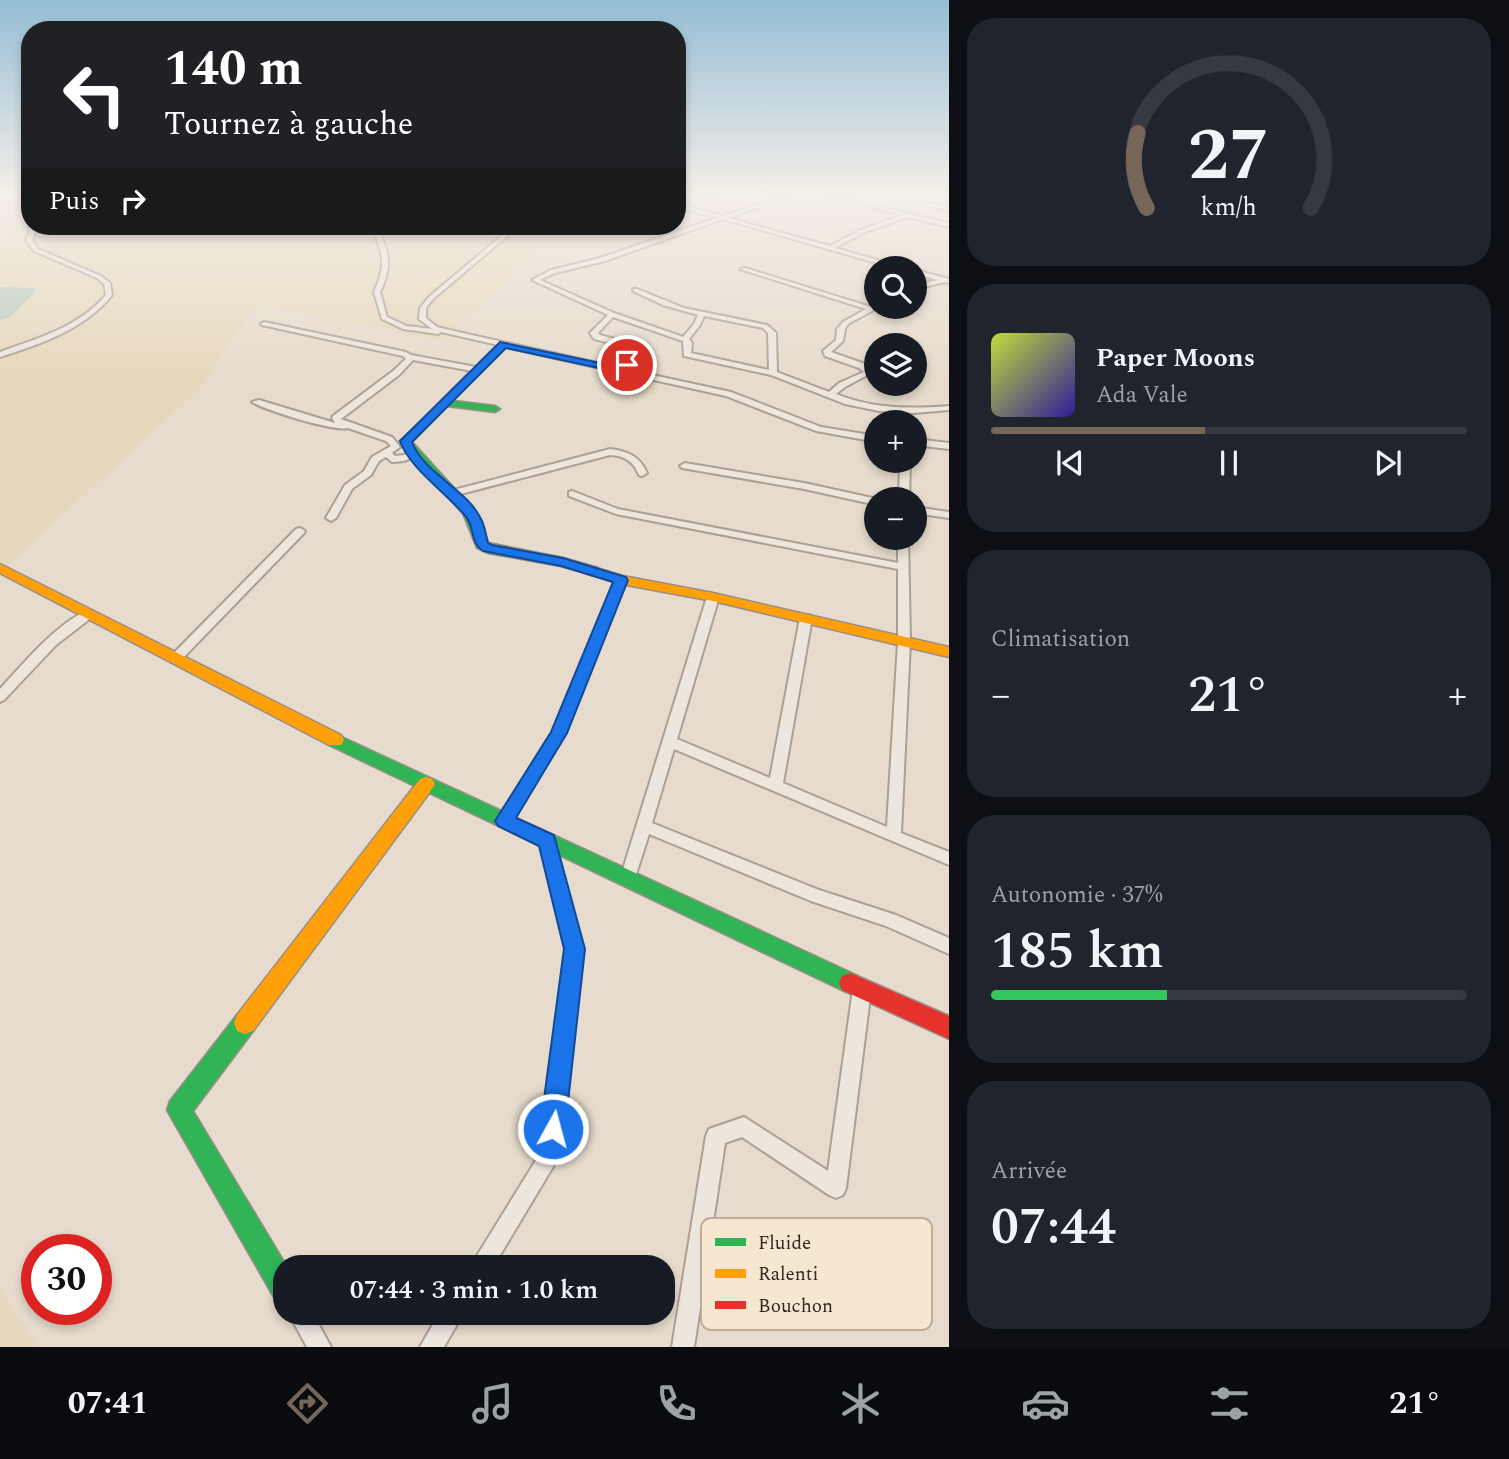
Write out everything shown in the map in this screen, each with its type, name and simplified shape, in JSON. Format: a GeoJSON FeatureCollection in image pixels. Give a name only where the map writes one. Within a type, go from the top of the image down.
{"type":"FeatureCollection","features":[{"type":"Feature","properties":{"kind":"street"},"geometry":{"type":"LineString","coordinates":[[0,355],[76,323],[94,312],[108,295],[107,283],[99,277],[50,256]]}},
{"type":"Feature","properties":{"kind":"street"},"geometry":{"type":"LineString","coordinates":[[384,256],[386,274],[377,292],[384,318],[405,328],[459,334]]}},
{"type":"Feature","properties":{"kind":"street"},"geometry":{"type":"LineString","coordinates":[[481,256],[423,308],[421,317],[429,325],[728,394]]}},
{"type":"Feature","properties":{"kind":"street"},"geometry":{"type":"LineString","coordinates":[[613,256],[535,280],[572,299],[686,340]]}},
{"type":"Feature","properties":{"kind":"street"},"geometry":{"type":"LineString","coordinates":[[743,269],[864,304]]}},
{"type":"Feature","properties":{"kind":"street"},"geometry":{"type":"LineString","coordinates":[[927,275],[947,281]]}},
{"type":"Feature","properties":{"kind":"street"},"geometry":{"type":"LineString","coordinates":[[927,285],[947,281]]}},
{"type":"Feature","properties":{"kind":"street"},"geometry":{"type":"LineString","coordinates":[[635,290],[650,299],[701,315],[746,322],[771,330],[773,373]]}},
{"type":"Feature","properties":{"kind":"street"},"geometry":{"type":"LineString","coordinates":[[830,396],[842,385],[869,372],[862,366],[826,353],[839,341],[845,323],[864,313]]}},
{"type":"Feature","properties":{"kind":"street"},"geometry":{"type":"LineString","coordinates":[[612,314],[594,333],[597,337],[626,345],[621,357],[631,372]]}},
{"type":"Feature","properties":{"kind":"street"},"geometry":{"type":"LineString","coordinates":[[701,315],[686,340],[687,355],[773,373],[830,396],[879,409],[914,411],[949,408]]}},
{"type":"Feature","properties":{"kind":"street"},"geometry":{"type":"LineString","coordinates":[[264,324],[478,370]]}},
{"type":"Feature","properties":{"kind":"street"},"geometry":{"type":"LineString","coordinates":[[331,518],[348,487],[368,473],[375,459],[400,450],[410,435],[504,344]]}},
{"type":"Feature","properties":{"kind":"street"},"geometry":{"type":"LineString","coordinates":[[409,357],[397,373],[338,415],[337,421],[389,439],[453,493],[475,520],[482,545],[488,549],[563,562],[621,580],[713,597],[949,652]]}},
{"type":"Feature","properties":{"kind":"street"},"geometry":{"type":"LineString","coordinates":[[623,361],[694,381],[819,429],[864,437]]}},
{"type":"Feature","properties":{"kind":"street"},"geometry":{"type":"LineString","coordinates":[[256,402],[328,425],[348,426]]}},
{"type":"Feature","properties":{"kind":"street"},"geometry":{"type":"LineString","coordinates":[[445,403],[495,410]]}},
{"type":"Feature","properties":{"kind":"street"},"geometry":{"type":"LineString","coordinates":[[927,443],[949,446]]}},
{"type":"Feature","properties":{"kind":"street"},"geometry":{"type":"LineString","coordinates":[[453,493],[610,452],[631,457],[641,467],[642,473]]}},
{"type":"Feature","properties":{"kind":"street"},"geometry":{"type":"LineString","coordinates":[[685,466],[864,499]]}},
{"type":"Feature","properties":{"kind":"street"},"geometry":{"type":"LineString","coordinates":[[572,494],[616,511],[904,567]]}},
{"type":"Feature","properties":{"kind":"street"},"geometry":{"type":"LineString","coordinates":[[927,512],[949,515]]}},
{"type":"Feature","properties":{"kind":"street"},"geometry":{"type":"LineString","coordinates":[[175,659],[300,531]]}},
{"type":"Feature","properties":{"kind":"street"},"geometry":{"type":"LineString","coordinates":[[894,835],[904,642],[903,550]]}},
{"type":"Feature","properties":{"kind":"street"},"geometry":{"type":"LineString","coordinates":[[0,568],[87,615],[426,784],[949,1028]]}},
{"type":"Feature","properties":{"kind":"street"},"geometry":{"type":"LineString","coordinates":[[504,821],[559,733],[621,580]]}},
{"type":"Feature","properties":{"kind":"street"},"geometry":{"type":"LineString","coordinates":[[628,879],[713,597]]}},
{"type":"Feature","properties":{"kind":"street"},"geometry":{"type":"LineString","coordinates":[[0,696],[23,671],[87,615]]}},
{"type":"Feature","properties":{"kind":"street"},"geometry":{"type":"LineString","coordinates":[[776,785],[806,618]]}},
{"type":"Feature","properties":{"kind":"street"},"geometry":{"type":"LineString","coordinates":[[670,742],[949,859]]}},
{"type":"Feature","properties":{"kind":"street"},"geometry":{"type":"LineString","coordinates":[[273,1269],[179,1110],[426,784]]}},
{"type":"Feature","properties":{"kind":"street"},"geometry":{"type":"LineString","coordinates":[[644,826],[817,896],[890,920],[949,946]]}},
{"type":"Feature","properties":{"kind":"street"},"geometry":{"type":"LineString","coordinates":[[488,1255],[550,1155],[575,949],[547,841]]}},
{"type":"Feature","properties":{"kind":"street"},"geometry":{"type":"LineString","coordinates":[[703,1218],[716,1136],[744,1127],[836,1188],[862,989]]}},
{"type":"Feature","properties":{"kind":"street"},"geometry":{"type":"LineString","coordinates":[[683,1347],[701,1232]]}},
{"type":"Feature","properties":{"kind":"street"},"geometry":{"type":"LineString","coordinates":[[307,1325],[320,1347]]}},
{"type":"Feature","properties":{"kind":"street"},"geometry":{"type":"LineString","coordinates":[[431,1347],[445,1325]]}},
{"type":"Feature","properties":{"kind":"shaded area"},"geometry":{"type":"Polygon","coordinates":[[[0,256],[531,256],[442,341],[256,304],[199,390],[0,572],[0,321],[10,317],[35,288],[0,287],[0,256]]]}},
{"type":"Feature","properties":{"kind":"shaded area"},"geometry":{"type":"Polygon","coordinates":[[[0,287],[35,288],[35,292],[10,317],[0,321],[0,287]]]}},
{"type":"Feature","properties":{"kind":"shaded area"},"geometry":{"type":"Polygon","coordinates":[[[619,381],[650,381],[656,388],[655,394],[629,396],[614,390],[619,381]]]}},
{"type":"Feature","properties":{"kind":"shaded area"},"geometry":{"type":"Polygon","coordinates":[[[0,1289],[21,1325],[38,1347],[0,1347],[0,1289]]]}},
{"type":"Feature","properties":{"kind":"traffic: fast"},"geometry":{"type":"LineString","coordinates":[[495,409],[445,403],[406,441],[409,448],[468,511],[475,522],[482,545],[488,549],[563,562],[593,571]]}},
{"type":"Feature","properties":{"kind":"traffic: fast"},"geometry":{"type":"LineString","coordinates":[[335,740],[850,983]]}},
{"type":"Feature","properties":{"kind":"traffic: fast"},"geometry":{"type":"LineString","coordinates":[[245,1023],[179,1110],[273,1269]]}},
{"type":"Feature","properties":{"kind":"traffic: slow"},"geometry":{"type":"LineString","coordinates":[[0,568],[335,740]]}},
{"type":"Feature","properties":{"kind":"traffic: slow"},"geometry":{"type":"LineString","coordinates":[[593,571],[621,580],[713,597],[949,652]]}},
{"type":"Feature","properties":{"kind":"traffic: slow"},"geometry":{"type":"LineString","coordinates":[[245,1023],[426,784]]}},
{"type":"Feature","properties":{"kind":"traffic: jam"},"geometry":{"type":"LineString","coordinates":[[850,983],[949,1028]]}},
{"type":"Feature","properties":{"kind":"route"},"geometry":{"type":"LineString","coordinates":[[553,1129],[575,949],[547,841],[504,821],[559,733],[621,580],[563,562],[488,549],[482,545],[475,520],[453,493],[411,453],[406,441],[504,344],[631,372],[627,365]]}}]}
